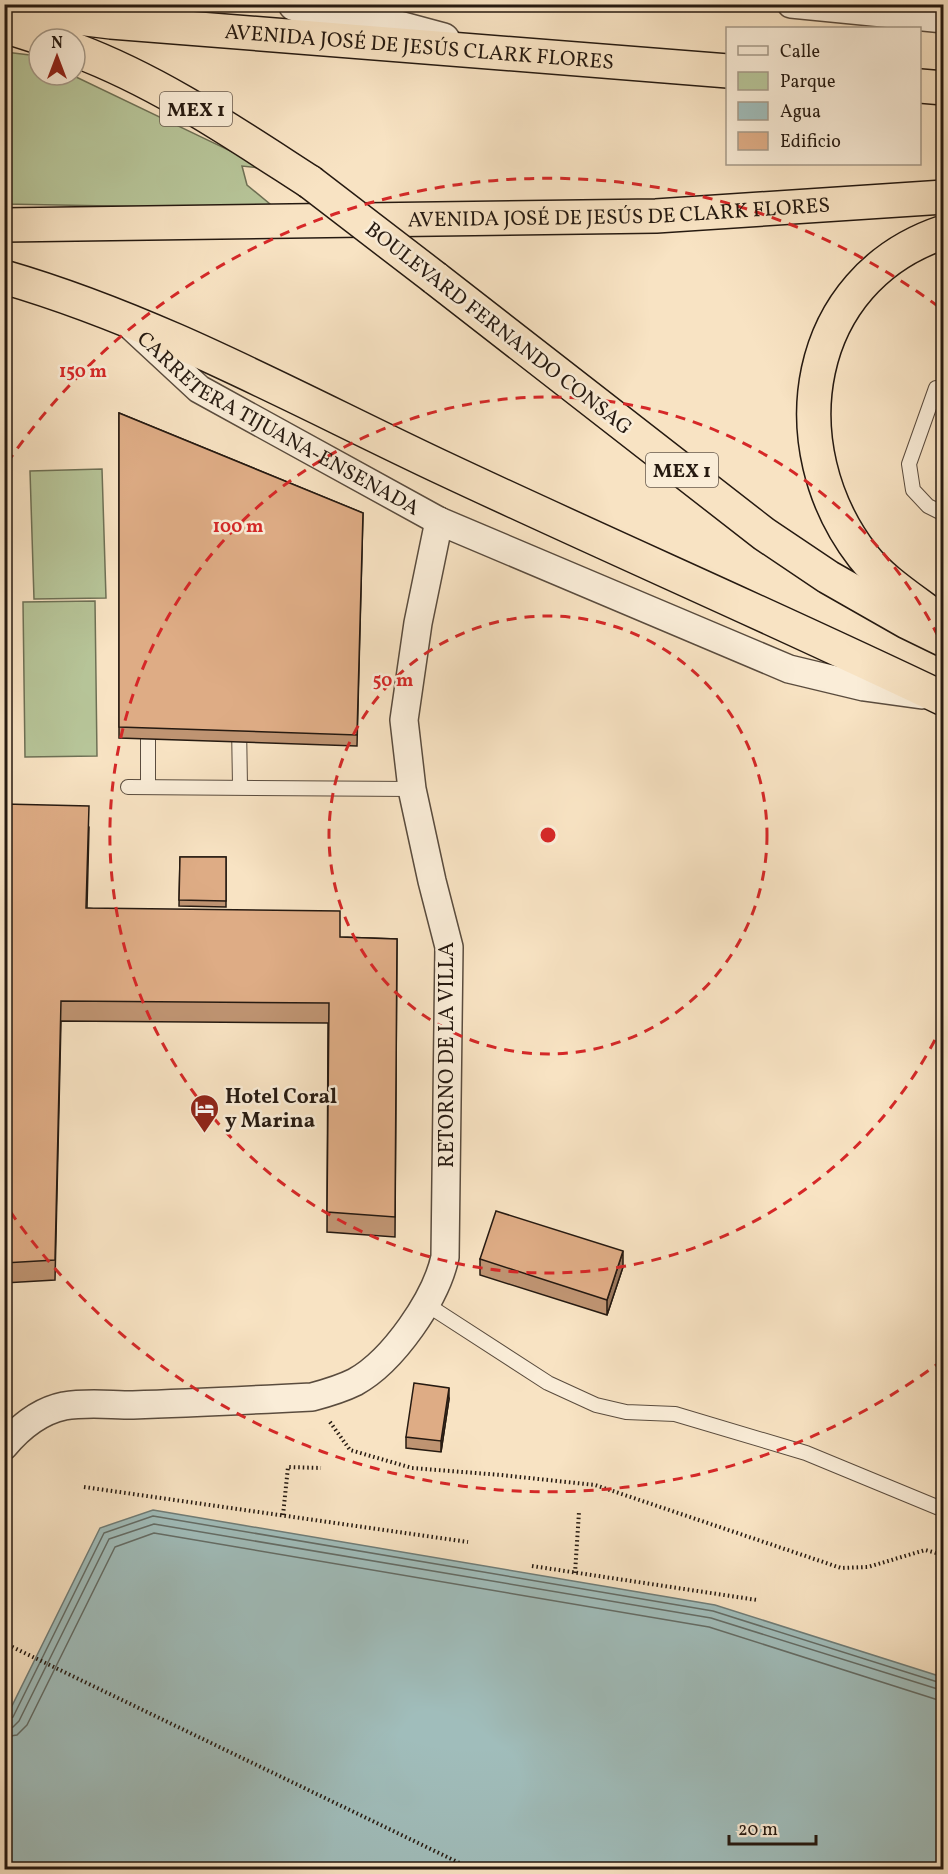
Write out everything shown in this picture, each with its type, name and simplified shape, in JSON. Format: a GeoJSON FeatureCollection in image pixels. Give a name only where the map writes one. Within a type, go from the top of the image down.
{"type":"FeatureCollection","features":[{"type":"Feature","properties":{"kind":"highway","name":"AVENIDA JOSÉ DE JESÚS CLARK FLORES"},"geometry":{"type":"LineString","coordinates":[[4,9],[111,22],[726,71]]}},
{"type":"Feature","properties":{"kind":"highway"},"geometry":{"type":"LineString","coordinates":[[4,26],[27,33]]}},
{"type":"Feature","properties":{"kind":"highway","name":"BOULEVARD FERNANDO CONSAG"},"geometry":{"type":"LineString","coordinates":[[87,55],[147,82],[195,108],[310,182],[764,534],[828,577],[907,622],[944,640]]}},
{"type":"Feature","properties":{"kind":"highway"},"geometry":{"type":"LineString","coordinates":[[921,86],[944,88]]}},
{"type":"Feature","properties":{"kind":"highway","name":"AVENIDA JOSÉ DE JESÚS DE CLARK FLORES"},"geometry":{"type":"LineString","coordinates":[[4,225],[656,216],[944,197]]}},
{"type":"Feature","properties":{"kind":"highway"},"geometry":{"type":"LineString","coordinates":[[944,232],[900,253],[877,269],[854,292],[841,310],[822,355],[814,400],[814,430],[826,487],[837,513],[859,549],[871,564],[894,585],[944,624]]}},
{"type":"Feature","properties":{"kind":"highway"},"geometry":{"type":"LineString","coordinates":[[4,277],[52,291],[189,345],[445,469],[942,698]]}},
{"type":"Feature","properties":{"kind":"street"},"geometry":{"type":"LineString","coordinates":[[295,4],[391,26],[482,51]]}},
{"type":"Feature","properties":{"kind":"street"},"geometry":{"type":"LineString","coordinates":[[791,4],[944,19]]}},
{"type":"Feature","properties":{"kind":"street","name":"CARRETERA TIJUANA-ENSENADA"},"geometry":{"type":"LineString","coordinates":[[123,319],[199,389],[439,521],[789,669],[864,687],[942,698]]}},
{"type":"Feature","properties":{"kind":"street","name":"RETORNO DE LA VILLA"},"geometry":{"type":"LineString","coordinates":[[4,1446],[15,1433],[36,1416],[63,1406],[91,1403],[130,1405],[312,1397],[336,1391],[357,1381],[393,1351],[426,1304],[440,1278],[445,1257],[449,948],[412,789],[404,720],[418,623],[439,521]]}},
{"type":"Feature","properties":{"kind":"lane"},"geometry":{"type":"LineString","coordinates":[[936,388],[909,464],[913,490],[928,506],[944,514]]}},
{"type":"Feature","properties":{"kind":"lane"},"geometry":{"type":"LineString","coordinates":[[148,710],[148,787]]}},
{"type":"Feature","properties":{"kind":"lane"},"geometry":{"type":"LineString","coordinates":[[238,712],[240,786]]}},
{"type":"Feature","properties":{"kind":"lane"},"geometry":{"type":"LineString","coordinates":[[128,787],[412,789]]}},
{"type":"Feature","properties":{"kind":"lane"},"geometry":{"type":"LineString","coordinates":[[426,1304],[548,1383],[596,1405],[626,1412],[675,1414],[774,1443],[806,1453],[944,1510]]}},
{"type":"Feature","properties":{"kind":"path"},"geometry":{"type":"LineString","coordinates":[[312,1397],[350,1450],[412,1468],[595,1485],[841,1568],[868,1567],[925,1550],[944,1555]]}},
{"type":"Feature","properties":{"kind":"path"},"geometry":{"type":"LineString","coordinates":[[283,1515],[288,1467],[321,1468]]}},
{"type":"Feature","properties":{"kind":"path"},"geometry":{"type":"LineString","coordinates":[[84,1487],[468,1542]]}},
{"type":"Feature","properties":{"kind":"path"},"geometry":{"type":"LineString","coordinates":[[575,1573],[579,1512]]}},
{"type":"Feature","properties":{"kind":"path"},"geometry":{"type":"LineString","coordinates":[[532,1566],[757,1600]]}},
{"type":"Feature","properties":{"kind":"path"},"geometry":{"type":"LineString","coordinates":[[4,1643],[474,1869]]}},
{"type":"Feature","properties":{"kind":"green space"},"geometry":{"type":"Polygon","coordinates":[[[5,52],[27,55],[27,87],[87,87],[87,82],[268,169],[242,166],[247,185],[276,209],[5,204],[5,52]]]}},
{"type":"Feature","properties":{"kind":"green space"},"geometry":{"type":"Polygon","coordinates":[[[102,469],[106,598],[34,599],[30,471],[102,469]]]}},
{"type":"Feature","properties":{"kind":"green space"},"geometry":{"type":"Polygon","coordinates":[[[95,601],[97,756],[25,757],[23,602],[95,601]]]}},
{"type":"Feature","properties":{"kind":"water"},"geometry":{"type":"Polygon","coordinates":[[[153,1510],[715,1605],[939,1676],[944,1679],[943,1869],[5,1869],[5,1720],[100,1528],[153,1510]]]}},
{"type":"Feature","properties":{"kind":"building"},"geometry":{"type":"Polygon","coordinates":[[[119,413],[363,513],[357,735],[119,727],[119,413]]]}},
{"type":"Feature","properties":{"kind":"building"},"geometry":{"type":"Polygon","coordinates":[[[4,804],[89,806],[86,908],[340,911],[340,937],[397,939],[395,1217],[327,1212],[329,1003],[61,1001],[55,1260],[4,1263],[4,804]]]}},
{"type":"Feature","properties":{"kind":"building"},"geometry":{"type":"Polygon","coordinates":[[[180,857],[226,857],[226,901],[179,900],[180,857]]]}},
{"type":"Feature","properties":{"kind":"building"},"geometry":{"type":"Polygon","coordinates":[[[496,1211],[623,1251],[607,1300],[480,1259],[496,1211]]]}},
{"type":"Feature","properties":{"kind":"building"},"geometry":{"type":"Polygon","coordinates":[[[414,1383],[449,1388],[441,1441],[406,1437],[414,1383]]]}},
{"type":"Feature","properties":{"kind":"place","name":"Hotel Coral y Marina"},"geometry":{"type":"Point","coordinates":[204,1134]}}]}
